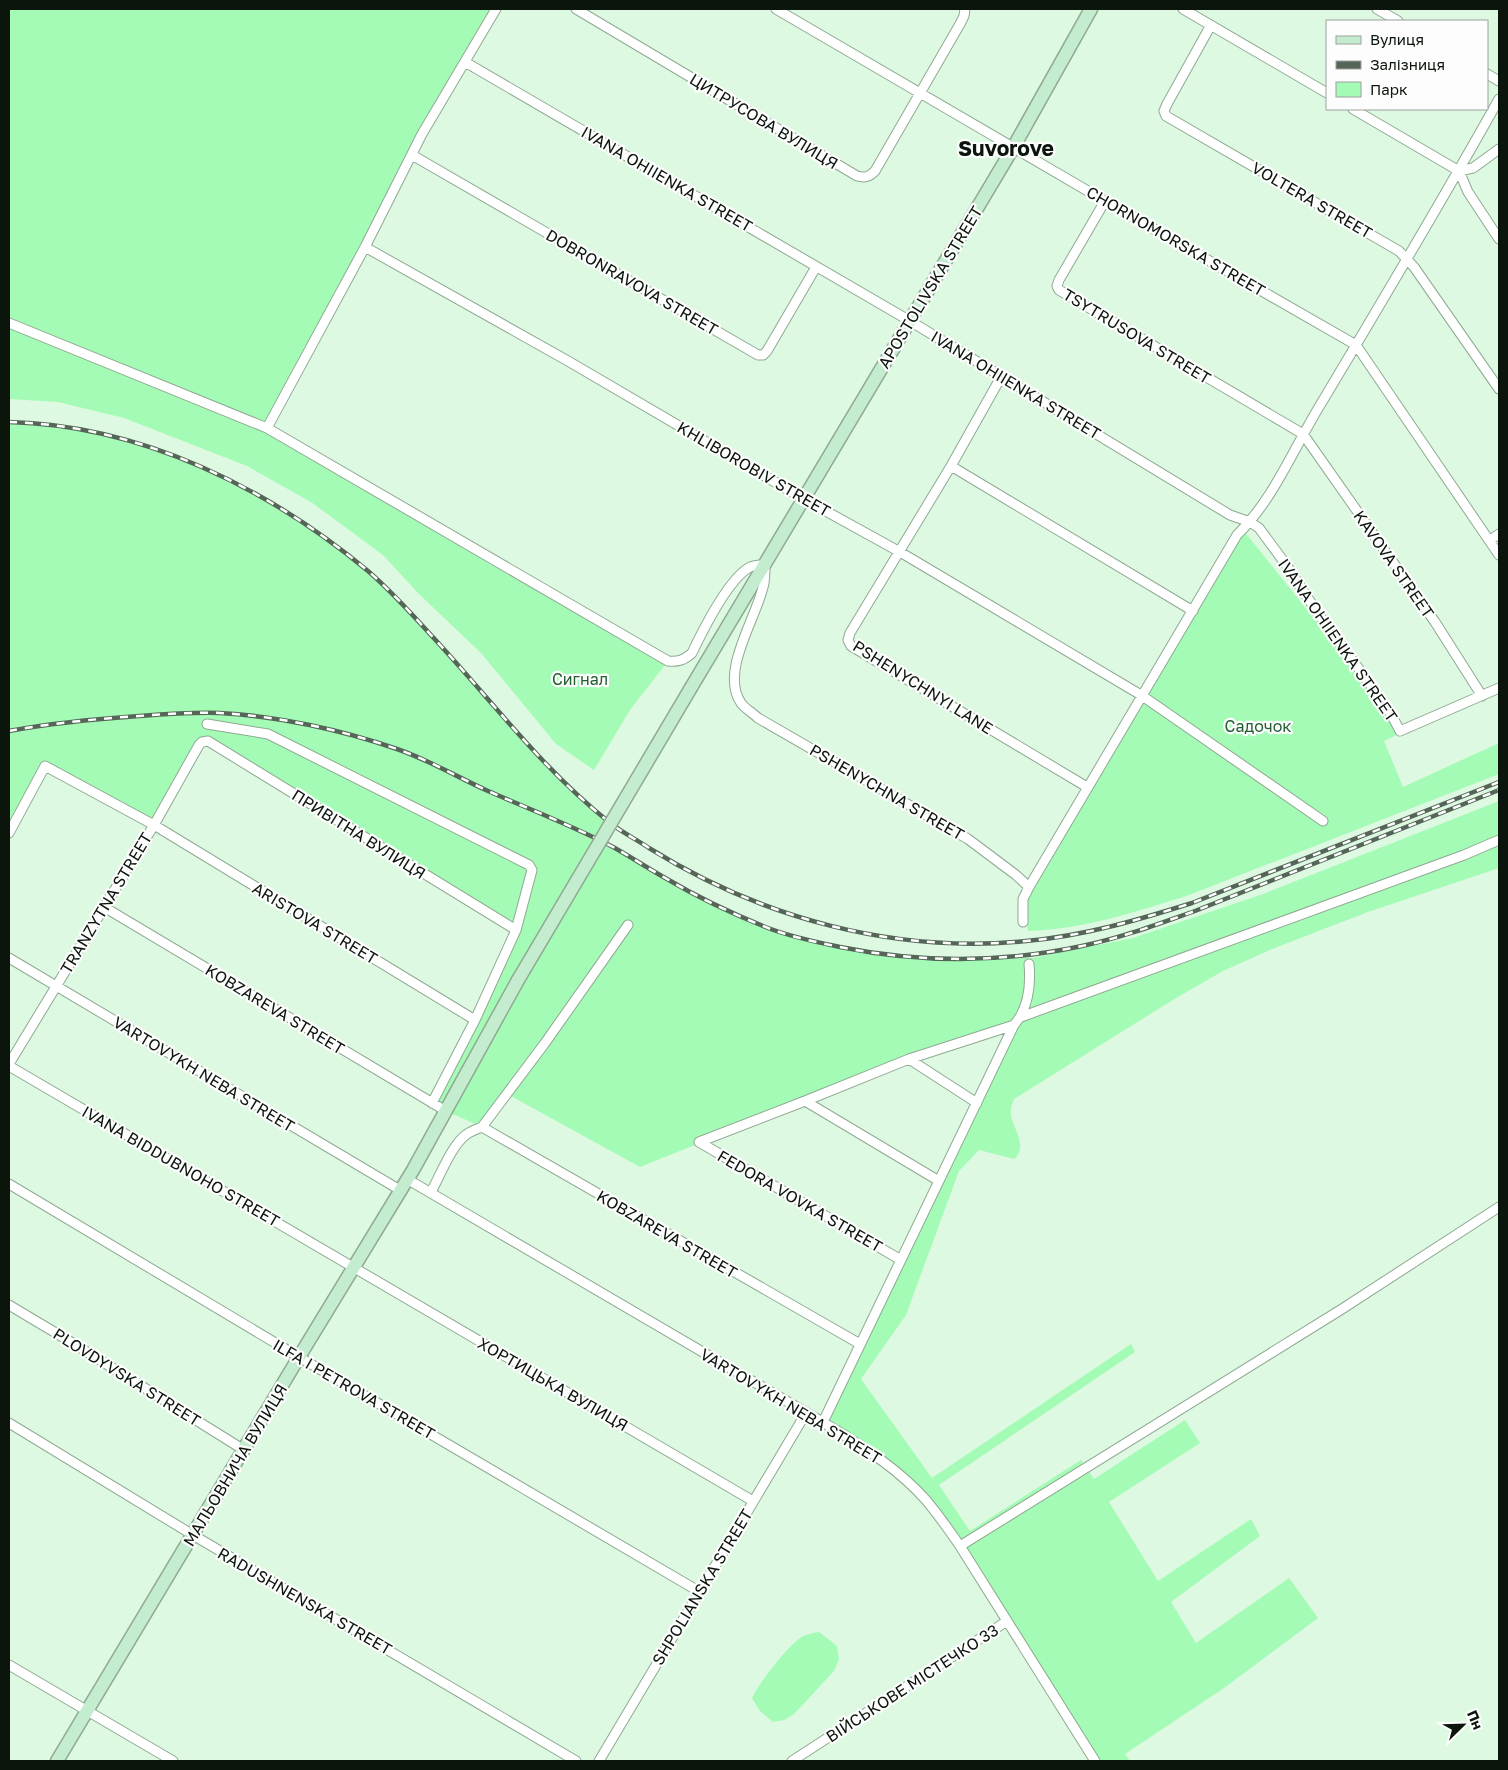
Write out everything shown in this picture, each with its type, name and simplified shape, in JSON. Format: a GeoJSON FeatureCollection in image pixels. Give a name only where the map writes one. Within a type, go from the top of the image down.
{"type":"FeatureCollection","features":[{"type":"Feature","properties":{"kind":"street"},"geometry":{"type":"LineString","coordinates":[[267,428],[365,247],[422,134],[496,9]]}},
{"type":"Feature","properties":{"kind":"street","name":"ЦИТРУСОВА ВУЛИЦЯ"},"geometry":{"type":"LineString","coordinates":[[576,9],[848,171],[863,178],[868,177],[875,171],[919,93]]}},
{"type":"Feature","properties":{"kind":"street","name":"CHORNOMORSKA STREET"},"geometry":{"type":"LineString","coordinates":[[776,9],[1356,345],[1499,555]]}},
{"type":"Feature","properties":{"kind":"street"},"geometry":{"type":"LineString","coordinates":[[919,93],[960,24],[965,9]]}},
{"type":"Feature","properties":{"kind":"street","name":"APOSTOLIVSKA STREET"},"geometry":{"type":"LineString","coordinates":[[518,980],[1013,148],[1091,9]]}},
{"type":"Feature","properties":{"kind":"street"},"geometry":{"type":"LineString","coordinates":[[1183,9],[1326,93]]}},
{"type":"Feature","properties":{"kind":"street"},"geometry":{"type":"LineString","coordinates":[[1377,9],[1396,20]]}},
{"type":"Feature","properties":{"kind":"street","name":"VOLTERA STREET"},"geometry":{"type":"LineString","coordinates":[[1211,25],[1167,104],[1164,111],[1166,116],[1399,251],[1408,259],[1499,389]]}},
{"type":"Feature","properties":{"kind":"street","name":"IVANA OHIIENKA STREET"},"geometry":{"type":"LineString","coordinates":[[465,62],[910,321],[1230,514],[1259,528],[1287,566],[1316,612],[1389,710],[1400,731],[1499,688]]}},
{"type":"Feature","properties":{"kind":"street"},"geometry":{"type":"LineString","coordinates":[[1488,75],[1499,81]]}},
{"type":"Feature","properties":{"kind":"street"},"geometry":{"type":"LineString","coordinates":[[1023,922],[1023,899],[1087,786],[1237,535],[1250,522],[1281,475],[1303,434],[1408,259],[1499,99]]}},
{"type":"Feature","properties":{"kind":"street"},"geometry":{"type":"LineString","coordinates":[[1355,110],[1459,171],[1468,192],[1499,239]]}},
{"type":"Feature","properties":{"kind":"street"},"geometry":{"type":"LineString","coordinates":[[1459,171],[1473,168],[1499,149]]}},
{"type":"Feature","properties":{"kind":"street","name":"DOBRONRAVOVA STREET"},"geometry":{"type":"LineString","coordinates":[[412,155],[758,355],[763,355],[767,351],[816,267]]}},
{"type":"Feature","properties":{"kind":"street","name":"TSYTRUSOVA STREET"},"geometry":{"type":"LineString","coordinates":[[1105,201],[1059,280],[1057,286],[1059,290],[1303,434]]}},
{"type":"Feature","properties":{"kind":"street","name":"KHLIBOROBIV STREET"},"geometry":{"type":"LineString","coordinates":[[365,247],[568,361],[804,499],[900,552],[1141,695],[1323,821]]}},
{"type":"Feature","properties":{"kind":"street"},"geometry":{"type":"LineString","coordinates":[[9,323],[267,428],[668,661],[684,660],[692,653],[727,590],[741,574],[752,566],[765,564]]}},
{"type":"Feature","properties":{"kind":"street"},"geometry":{"type":"LineString","coordinates":[[900,552],[1001,377]]}},
{"type":"Feature","properties":{"kind":"street","name":"KAVOVA STREET"},"geometry":{"type":"LineString","coordinates":[[1303,434],[1435,622],[1482,696]]}},
{"type":"Feature","properties":{"kind":"street"},"geometry":{"type":"LineString","coordinates":[[951,466],[1192,611]]}},
{"type":"Feature","properties":{"kind":"street"},"geometry":{"type":"LineString","coordinates":[[1490,540],[1499,534]]}},
{"type":"Feature","properties":{"kind":"street","name":"PSHENYCHNYI LANE"},"geometry":{"type":"LineString","coordinates":[[900,552],[850,633],[848,640],[851,646],[1087,786]]}},
{"type":"Feature","properties":{"kind":"street","name":"PSHENYCHNA STREET"},"geometry":{"type":"LineString","coordinates":[[765,564],[764,584],[741,647],[735,672],[735,689],[741,703],[758,718],[968,839],[1029,887]]}},
{"type":"Feature","properties":{"kind":"street"},"geometry":{"type":"LineString","coordinates":[[207,724],[268,734],[529,865],[532,870],[516,930],[475,1020],[432,1103]]}},
{"type":"Feature","properties":{"kind":"street","name":"ПРИВІТНА ВУЛИЦЯ"},"geometry":{"type":"LineString","coordinates":[[202,742],[208,741],[516,930]]}},
{"type":"Feature","properties":{"kind":"street","name":"TRANZYTNA STREET"},"geometry":{"type":"LineString","coordinates":[[9,1065],[154,826],[198,744],[202,742]]}},
{"type":"Feature","properties":{"kind":"street","name":"ARISTOVA STREET"},"geometry":{"type":"LineString","coordinates":[[9,833],[45,766],[154,826],[475,1020]]}},
{"type":"Feature","properties":{"kind":"street"},"geometry":{"type":"LineString","coordinates":[[1021,1017],[1464,855],[1499,840]]}},
{"type":"Feature","properties":{"kind":"street","name":"KOBZAREVA STREET"},"geometry":{"type":"LineString","coordinates":[[104,906],[446,1111]]}},
{"type":"Feature","properties":{"kind":"street"},"geometry":{"type":"LineString","coordinates":[[431,1192],[455,1147],[462,1138],[478,1129],[545,1043],[628,925]]}},
{"type":"Feature","properties":{"kind":"street","name":"VARTOVYKH NEBA STREET"},"geometry":{"type":"LineString","coordinates":[[9,958],[400,1190]]}},
{"type":"Feature","properties":{"kind":"street"},"geometry":{"type":"LineString","coordinates":[[823,1422],[1014,1026],[1021,1017],[1028,994],[1029,964]]}},
{"type":"Feature","properties":{"kind":"street","name":"МАЛЬОВНИЧА ВУЛИЦЯ"},"geometry":{"type":"LineString","coordinates":[[57,1761],[410,1175],[518,980]]}},
{"type":"Feature","properties":{"kind":"street"},"geometry":{"type":"LineString","coordinates":[[805,1101],[909,1058],[1014,1026]]}},
{"type":"Feature","properties":{"kind":"street"},"geometry":{"type":"LineString","coordinates":[[909,1058],[977,1103]]}},
{"type":"Feature","properties":{"kind":"street","name":"IVANA BIDDUBNOHO STREET"},"geometry":{"type":"LineString","coordinates":[[9,1065],[354,1266]]}},
{"type":"Feature","properties":{"kind":"street"},"geometry":{"type":"LineString","coordinates":[[805,1101],[939,1181]]}},
{"type":"Feature","properties":{"kind":"street","name":"FEDORA VOVKA STREET"},"geometry":{"type":"LineString","coordinates":[[805,1101],[699,1142],[901,1260]]}},
{"type":"Feature","properties":{"kind":"street","name":"KOBZAREVA STREET"},"geometry":{"type":"LineString","coordinates":[[478,1129],[860,1344]]}},
{"type":"Feature","properties":{"kind":"street","name":"VARTOVYKH NEBA STREET"},"geometry":{"type":"LineString","coordinates":[[410,1175],[431,1192],[823,1422],[882,1460],[910,1484],[941,1518],[1094,1761]]}},
{"type":"Feature","properties":{"kind":"street","name":"ILFA I PETROVA STREET"},"geometry":{"type":"LineString","coordinates":[[9,1184],[299,1357],[700,1592]]}},
{"type":"Feature","properties":{"kind":"street"},"geometry":{"type":"LineString","coordinates":[[960,1546],[1342,1309],[1499,1207]]}},
{"type":"Feature","properties":{"kind":"street","name":"ХОРТИЦЬКА ВУЛИЦЯ"},"geometry":{"type":"LineString","coordinates":[[354,1266],[753,1501]]}},
{"type":"Feature","properties":{"kind":"street","name":"PLOVDYVSKA STREET"},"geometry":{"type":"LineString","coordinates":[[9,1304],[244,1450]]}},
{"type":"Feature","properties":{"kind":"street","name":"SHPOLIANSKA STREET"},"geometry":{"type":"LineString","coordinates":[[598,1761],[806,1413]]}},
{"type":"Feature","properties":{"kind":"street","name":"RADUSHNENSKA STREET"},"geometry":{"type":"LineString","coordinates":[[9,1423],[193,1535],[576,1761]]}},
{"type":"Feature","properties":{"kind":"street","name":"ВІЙСЬКОВЕ МІСТЕЧКО 33"},"geometry":{"type":"LineString","coordinates":[[792,1761],[1007,1621]]}},
{"type":"Feature","properties":{"kind":"street"},"geometry":{"type":"LineString","coordinates":[[9,1665],[173,1761]]}},
{"type":"Feature","properties":{"kind":"green space","name":"Сигнал"},"geometry":{"type":"Polygon","coordinates":[[[9,9],[496,9],[422,134],[267,428],[668,661],[630,710],[594,770],[556,744],[481,653],[419,594],[383,555],[311,502],[247,466],[124,418],[58,402],[9,399],[9,9]]]}},
{"type":"Feature","properties":{"kind":"green space"},"geometry":{"type":"Polygon","coordinates":[[[9,422],[42,423],[114,436],[217,474],[273,503],[323,537],[370,573],[429,632],[553,772],[610,823],[600,841],[724,909],[771,929],[816,942],[874,953],[927,959],[1032,958],[1133,938],[1263,894],[1499,801],[1499,868],[1368,912],[1272,949],[1223,971],[1176,998],[1014,1099],[1011,1113],[1020,1143],[1018,1154],[1014,1159],[979,1150],[959,1171],[906,1315],[861,1379],[932,1478],[1131,1344],[1135,1352],[939,1485],[970,1531],[1081,1460],[1094,1479],[1185,1420],[1200,1443],[1109,1502],[1158,1581],[1251,1519],[1260,1536],[1171,1602],[1196,1643],[1289,1578],[1318,1618],[1224,1688],[1125,1754],[1130,1761],[1095,1761],[960,1546],[910,1484],[823,1422],[1014,1026],[909,1059],[640,1167],[509,1095],[482,1127],[446,1111],[436,1094],[515,930],[202,742],[154,825],[46,766],[9,833],[9,422]]]}},
{"type":"Feature","properties":{"kind":"green space","name":"Садочок"},"geometry":{"type":"Polygon","coordinates":[[[1244,531],[1388,711],[1399,734],[1384,741],[1403,787],[1499,743],[1499,774],[1189,895],[1090,923],[1049,930],[1028,931],[1027,907],[1032,885],[1244,531]]]}},
{"type":"Feature","properties":{"kind":"green space"},"geometry":{"type":"Polygon","coordinates":[[[819,1632],[837,1646],[839,1659],[834,1671],[794,1714],[784,1720],[773,1722],[760,1711],[752,1698],[782,1655],[790,1647],[803,1636],[819,1632]]]}},
{"type":"Feature","properties":{"kind":"railway"},"geometry":{"type":"LineString","coordinates":[[9,422],[58,426],[107,435],[154,449],[200,466],[245,488],[288,513],[329,541],[384,586],[452,658],[538,755],[584,801],[614,826],[692,873],[737,894],[783,912],[830,926],[878,936],[927,942],[976,944],[1048,939],[1090,931],[1192,903],[1499,782]]}},
{"type":"Feature","properties":{"kind":"railway"},"geometry":{"type":"LineString","coordinates":[[9,731],[90,720],[200,713],[264,717],[332,730],[376,742],[420,758],[488,791],[598,839],[691,893],[768,928],[795,937],[840,947],[900,956],[931,958],[961,959],[1022,956],[1097,943],[1125,935],[1195,911],[1499,790]]}},
{"type":"Feature","properties":{"kind":"district","name":"Suvorove"},"geometry":{"type":"Point","coordinates":[1006,148]}}]}
